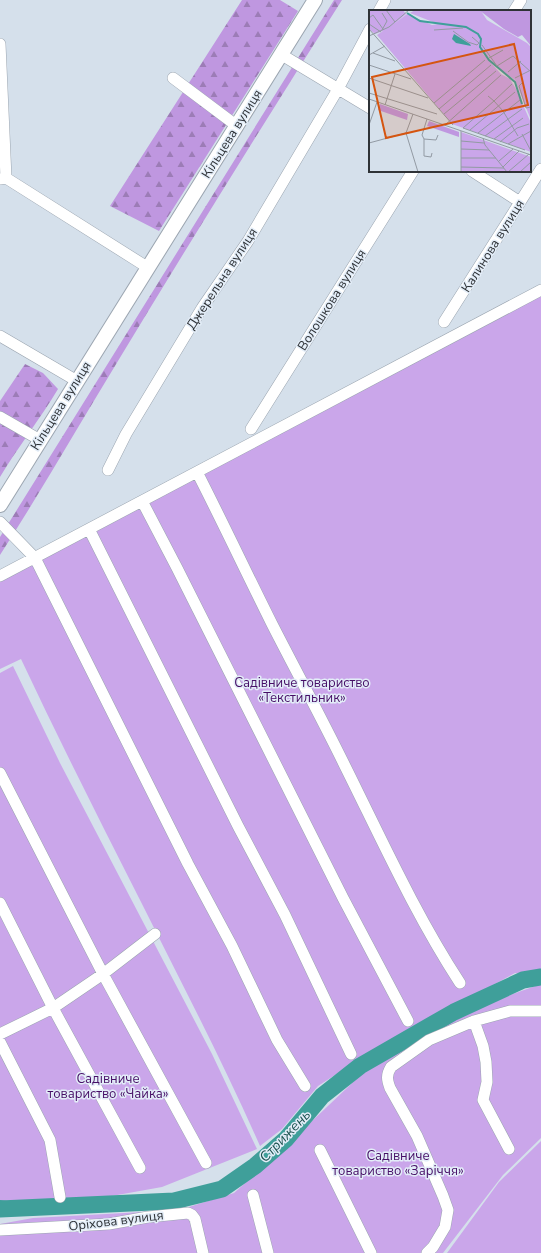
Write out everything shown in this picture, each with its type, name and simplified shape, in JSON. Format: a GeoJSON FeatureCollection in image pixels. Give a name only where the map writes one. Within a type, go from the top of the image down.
{"type":"FeatureCollection","features":[{"type":"Feature","properties":{"kind":"main road","name":"Кільцева вулиця"},"geometry":{"type":"LineString","coordinates":[[0,505],[147,267],[315,0]]}},
{"type":"Feature","properties":{"kind":"street"},"geometry":{"type":"LineString","coordinates":[[380,10],[385,0]]}},
{"type":"Feature","properties":{"kind":"street"},"geometry":{"type":"LineString","coordinates":[[515,10],[520,0]]}},
{"type":"Feature","properties":{"kind":"street","name":"Джерельна вулиця"},"geometry":{"type":"LineString","coordinates":[[108,470],[126,434],[202,308],[248,241],[338,89],[369,31]]}},
{"type":"Feature","properties":{"kind":"street"},"geometry":{"type":"LineString","coordinates":[[0,44],[3,179],[147,267]]}},
{"type":"Feature","properties":{"kind":"street"},"geometry":{"type":"LineString","coordinates":[[282,54],[369,107]]}},
{"type":"Feature","properties":{"kind":"street"},"geometry":{"type":"LineString","coordinates":[[173,78],[236,126]]}},
{"type":"Feature","properties":{"kind":"street","name":"Калинова вулиця"},"geometry":{"type":"LineString","coordinates":[[444,322],[541,169]]}},
{"type":"Feature","properties":{"kind":"street","name":"Волошкова вулиця"},"geometry":{"type":"LineString","coordinates":[[251,429],[412,172]]}},
{"type":"Feature","properties":{"kind":"street"},"geometry":{"type":"LineString","coordinates":[[474,172],[520,202]]}},
{"type":"Feature","properties":{"kind":"street"},"geometry":{"type":"LineString","coordinates":[[0,576],[541,290]]}},
{"type":"Feature","properties":{"kind":"street"},"geometry":{"type":"LineString","coordinates":[[0,336],[77,381]]}},
{"type":"Feature","properties":{"kind":"street"},"geometry":{"type":"LineString","coordinates":[[0,417],[40,440]]}},
{"type":"Feature","properties":{"kind":"street"},"geometry":{"type":"LineString","coordinates":[[197,472],[396,869],[460,983]]}},
{"type":"Feature","properties":{"kind":"street"},"geometry":{"type":"LineString","coordinates":[[142,501],[181,575],[343,898],[408,1021]]}},
{"type":"Feature","properties":{"kind":"street"},"geometry":{"type":"LineString","coordinates":[[0,522],[34,558],[188,864],[232,946],[277,1040],[305,1086]]}},
{"type":"Feature","properties":{"kind":"street"},"geometry":{"type":"LineString","coordinates":[[89,529],[238,826],[285,914],[351,1054]]}},
{"type":"Feature","properties":{"kind":"street"},"geometry":{"type":"LineString","coordinates":[[0,773],[103,974],[206,1163]]}},
{"type":"Feature","properties":{"kind":"street"},"geometry":{"type":"LineString","coordinates":[[0,903],[53,1008],[140,1168]]}},
{"type":"Feature","properties":{"kind":"street"},"geometry":{"type":"LineString","coordinates":[[0,1034],[53,1008],[103,974],[155,934]]}},
{"type":"Feature","properties":{"kind":"street"},"geometry":{"type":"LineString","coordinates":[[427,1253],[433,1247],[445,1227],[448,1210],[418,1136],[390,1088],[387,1081],[387,1073],[391,1067],[429,1040],[474,1021],[510,1011],[541,1011]]}},
{"type":"Feature","properties":{"kind":"street"},"geometry":{"type":"LineString","coordinates":[[474,1021],[483,1046],[486,1062],[487,1082],[483,1100],[509,1149]]}},
{"type":"Feature","properties":{"kind":"street"},"geometry":{"type":"LineString","coordinates":[[0,1042],[50,1140],[60,1197]]}},
{"type":"Feature","properties":{"kind":"street"},"geometry":{"type":"LineString","coordinates":[[320,1150],[371,1253]]}},
{"type":"Feature","properties":{"kind":"street"},"geometry":{"type":"LineString","coordinates":[[253,1195],[268,1253]]}},
{"type":"Feature","properties":{"kind":"street","name":"Оріхова вулиця"},"geometry":{"type":"LineString","coordinates":[[0,1230],[109,1224],[148,1217],[188,1213],[195,1219],[203,1253]]}},
{"type":"Feature","properties":{"kind":"green space"},"geometry":{"type":"Polygon","coordinates":[[[242,0],[280,0],[298,11],[159,231],[110,206],[242,0]]]}},
{"type":"Feature","properties":{"kind":"green space"},"geometry":{"type":"Polygon","coordinates":[[[334,0],[342,0],[203,222],[0,555],[0,537],[334,0]]]}},
{"type":"Feature","properties":{"kind":"green space","name":"Садівниче товариство «Текстильник»"},"geometry":{"type":"Polygon","coordinates":[[[541,292],[541,975],[515,973],[366,1055],[318,1086],[282,1129],[260,1146],[186,990],[79,779],[21,659],[0,669],[0,571],[541,292]]]}},
{"type":"Feature","properties":{"kind":"green space"},"geometry":{"type":"Polygon","coordinates":[[[25,364],[43,373],[58,389],[0,477],[0,401],[25,364]]]}},
{"type":"Feature","properties":{"kind":"green space","name":"Садівниче товариство «Чайка»"},"geometry":{"type":"Polygon","coordinates":[[[13,666],[60,763],[212,1054],[257,1149],[162,1187],[0,1216],[0,673],[13,666]]]}},
{"type":"Feature","properties":{"kind":"green space","name":"Садівниче товариство «Заріччя»"},"geometry":{"type":"Polygon","coordinates":[[[541,984],[541,1138],[503,1175],[443,1253],[0,1253],[0,1224],[33,1218],[179,1210],[234,1193],[367,1069],[438,1027],[510,995],[541,984]]]}},
{"type":"Feature","properties":{"kind":"green space"},"geometry":{"type":"Polygon","coordinates":[[[541,1141],[541,1253],[447,1253],[499,1182],[541,1141]]]}},
{"type":"Feature","properties":{"kind":"water"},"geometry":{"type":"Polygon","coordinates":[[[0,1200],[49,1207],[0,1209],[0,1200]]]}},
{"type":"Feature","properties":{"kind":"waterway","name":"Стрижень"},"geometry":{"type":"LineString","coordinates":[[0,1209],[174,1201],[222,1189],[255,1166],[286,1139],[322,1096],[360,1066],[454,1012],[523,980],[541,977]]}}]}
